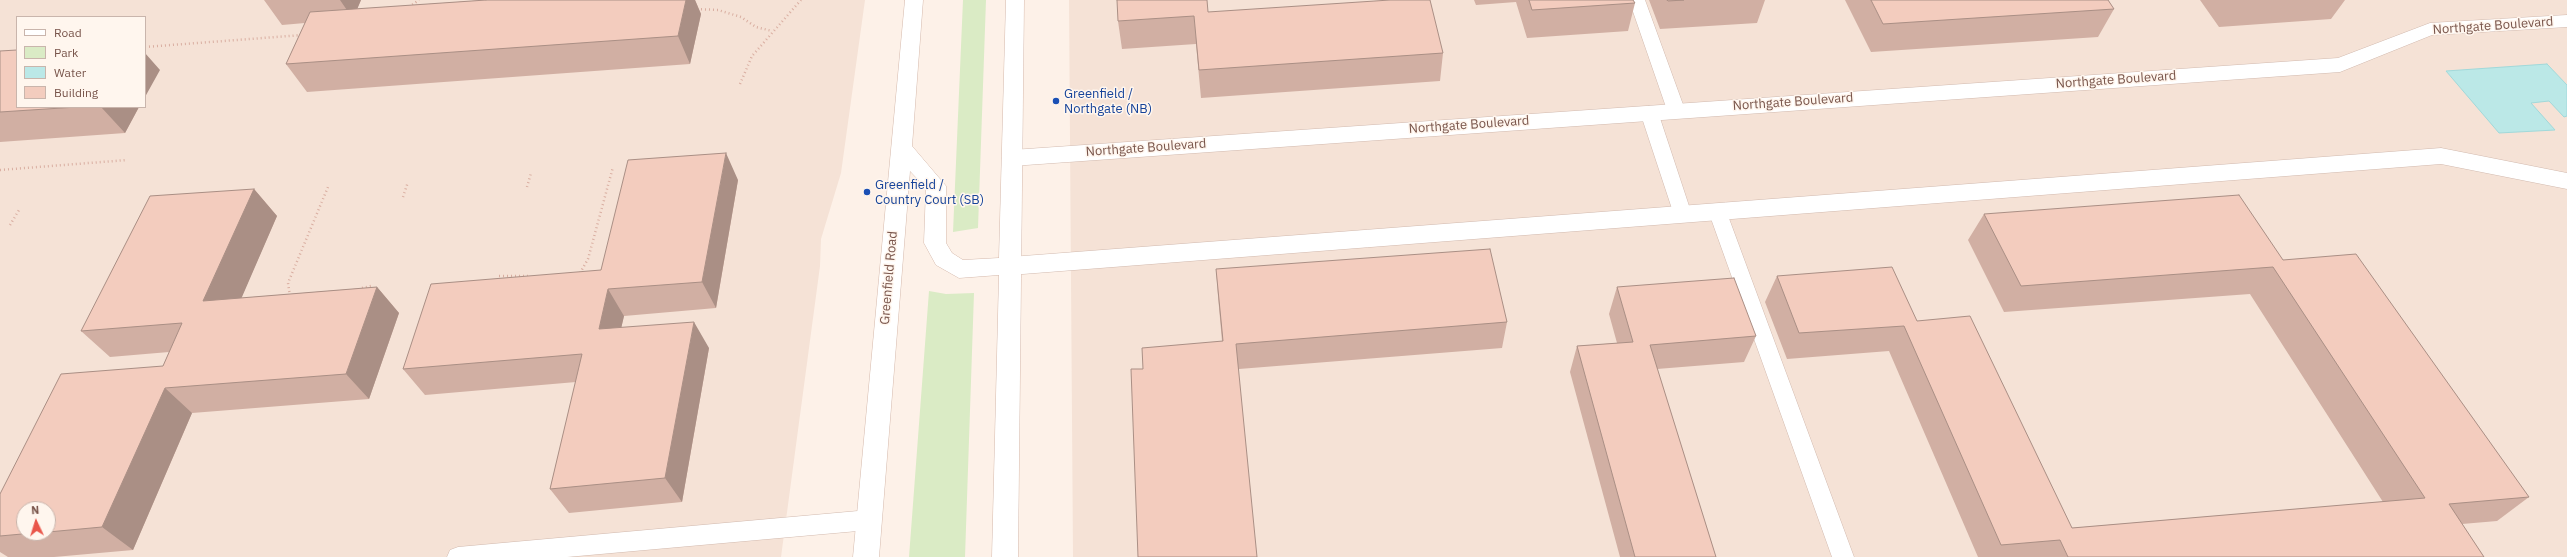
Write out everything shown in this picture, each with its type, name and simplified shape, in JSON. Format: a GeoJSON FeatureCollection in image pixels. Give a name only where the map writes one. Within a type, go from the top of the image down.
{"type":"FeatureCollection","features":[{"type":"Feature","properties":{"kind":"street","name":"Greenfield Road"},"geometry":{"type":"LineString","coordinates":[[866,557],[900,147],[914,0]]}},
{"type":"Feature","properties":{"kind":"street"},"geometry":{"type":"LineString","coordinates":[[1006,557],[1015,0]]}},
{"type":"Feature","properties":{"kind":"street","name":"Northgate Boulevard"},"geometry":{"type":"LineString","coordinates":[[1012,158],[1676,110],[2340,65],[2430,29],[2567,21]]}},
{"type":"Feature","properties":{"kind":"street"},"geometry":{"type":"LineString","coordinates":[[900,147],[936,186],[935,243],[944,259],[959,269],[1718,213],[2441,156],[2567,181]]}},
{"type":"Feature","properties":{"kind":"lane"},"geometry":{"type":"LineString","coordinates":[[1637,0],[1676,110]]}},
{"type":"Feature","properties":{"kind":"lane"},"geometry":{"type":"LineString","coordinates":[[1649,112],[1683,215]]}},
{"type":"Feature","properties":{"kind":"lane"},"geometry":{"type":"LineString","coordinates":[[1718,213],[1843,557]]}},
{"type":"Feature","properties":{"kind":"lane"},"geometry":{"type":"LineString","coordinates":[[458,557],[869,520]]}},
{"type":"Feature","properties":{"kind":"path"},"geometry":{"type":"LineString","coordinates":[[408,8],[419,0]]}},
{"type":"Feature","properties":{"kind":"path"},"geometry":{"type":"LineString","coordinates":[[740,84],[752,56],[772,31],[801,0]]}},
{"type":"Feature","properties":{"kind":"path"},"geometry":{"type":"LineString","coordinates":[[695,9],[718,10],[741,17],[756,27],[772,31]]}},
{"type":"Feature","properties":{"kind":"path"},"geometry":{"type":"LineString","coordinates":[[146,47],[308,34]]}},
{"type":"Feature","properties":{"kind":"path"},"geometry":{"type":"LineString","coordinates":[[0,170],[127,160]]}},
{"type":"Feature","properties":{"kind":"path"},"geometry":{"type":"LineString","coordinates":[[576,275],[580,272],[588,259],[613,167]]}},
{"type":"Feature","properties":{"kind":"path"},"geometry":{"type":"LineString","coordinates":[[527,187],[531,173]]}},
{"type":"Feature","properties":{"kind":"path"},"geometry":{"type":"LineString","coordinates":[[403,197],[408,182]]}},
{"type":"Feature","properties":{"kind":"path"},"geometry":{"type":"LineString","coordinates":[[296,300],[289,295],[288,283],[328,187]]}},
{"type":"Feature","properties":{"kind":"path"},"geometry":{"type":"LineString","coordinates":[[10,225],[18,210]]}},
{"type":"Feature","properties":{"kind":"path"},"geometry":{"type":"LineString","coordinates":[[499,276],[534,277]]}},
{"type":"Feature","properties":{"kind":"path"},"geometry":{"type":"LineString","coordinates":[[358,289],[371,286]]}},
{"type":"Feature","properties":{"kind":"shaded area"},"geometry":{"type":"Polygon","coordinates":[[[0,0],[865,0],[841,173],[821,239],[820,266],[781,557],[0,557],[0,0]]]}},
{"type":"Feature","properties":{"kind":"shaded area"},"geometry":{"type":"Polygon","coordinates":[[[1069,0],[2567,0],[2567,557],[1073,557],[1069,0]]]}},
{"type":"Feature","properties":{"kind":"green space"},"geometry":{"type":"Polygon","coordinates":[[[963,0],[986,0],[978,228],[953,232],[963,0]]]}},
{"type":"Feature","properties":{"kind":"green space"},"geometry":{"type":"Polygon","coordinates":[[[929,291],[946,294],[974,293],[965,557],[909,557],[929,291]]]}},
{"type":"Feature","properties":{"kind":"water"},"geometry":{"type":"Polygon","coordinates":[[[2547,64],[2567,85],[2567,116],[2564,117],[2549,101],[2531,103],[2555,130],[2499,133],[2446,71],[2547,64]]]}},
{"type":"Feature","properties":{"kind":"building"},"geometry":{"type":"Polygon","coordinates":[[[486,0],[686,0],[678,36],[286,64],[310,12],[486,0]]]}},
{"type":"Feature","properties":{"kind":"building"},"geometry":{"type":"Polygon","coordinates":[[[1117,0],[1207,0],[1208,12],[1390,0],[1430,0],[1443,53],[1199,70],[1194,16],[1118,21],[1117,0]]]}},
{"type":"Feature","properties":{"kind":"building"},"geometry":{"type":"Polygon","coordinates":[[[1529,0],[1633,0],[1635,3],[1532,10],[1529,0]]]}},
{"type":"Feature","properties":{"kind":"building"},"geometry":{"type":"Polygon","coordinates":[[[1871,0],[2108,0],[2114,9],[1883,24],[1871,0]]]}},
{"type":"Feature","properties":{"kind":"building"},"geometry":{"type":"Polygon","coordinates":[[[16,50],[16,108],[62,108],[0,112],[0,51],[16,50]]]}},
{"type":"Feature","properties":{"kind":"building"},"geometry":{"type":"Polygon","coordinates":[[[726,153],[702,282],[608,289],[599,329],[694,322],[665,478],[550,489],[582,354],[403,369],[431,284],[601,270],[628,160],[726,153]]]}},
{"type":"Feature","properties":{"kind":"building"},"geometry":{"type":"Polygon","coordinates":[[[254,189],[203,301],[377,287],[346,374],[165,388],[102,527],[56,531],[56,501],[16,501],[16,535],[0,536],[0,494],[61,374],[163,366],[182,323],[81,331],[150,196],[254,189]]]}},
{"type":"Feature","properties":{"kind":"building"},"geometry":{"type":"Polygon","coordinates":[[[2239,195],[2283,260],[2356,254],[2529,497],[2449,504],[2484,557],[2068,557],[2060,540],[2001,545],[1904,326],[1799,333],[1777,276],[1892,267],[1917,321],[1970,316],[2072,528],[2425,498],[2273,267],[2021,286],[1984,214],[2239,195]]]}},
{"type":"Feature","properties":{"kind":"building"},"geometry":{"type":"Polygon","coordinates":[[[1490,249],[1507,322],[1236,344],[1257,557],[1138,557],[1131,369],[1143,369],[1142,348],[1223,341],[1216,269],[1490,249]]]}},
{"type":"Feature","properties":{"kind":"building"},"geometry":{"type":"Polygon","coordinates":[[[1734,278],[1756,336],[1650,345],[1716,557],[1635,557],[1577,346],[1633,342],[1617,287],[1734,278]]]}},
{"type":"Feature","properties":{"kind":"place","name":"Greenfield / Northgate (NB)"},"geometry":{"type":"Point","coordinates":[1056,101]}},
{"type":"Feature","properties":{"kind":"place","name":"Greenfield / Country Court (SB)"},"geometry":{"type":"Point","coordinates":[867,192]}}]}
